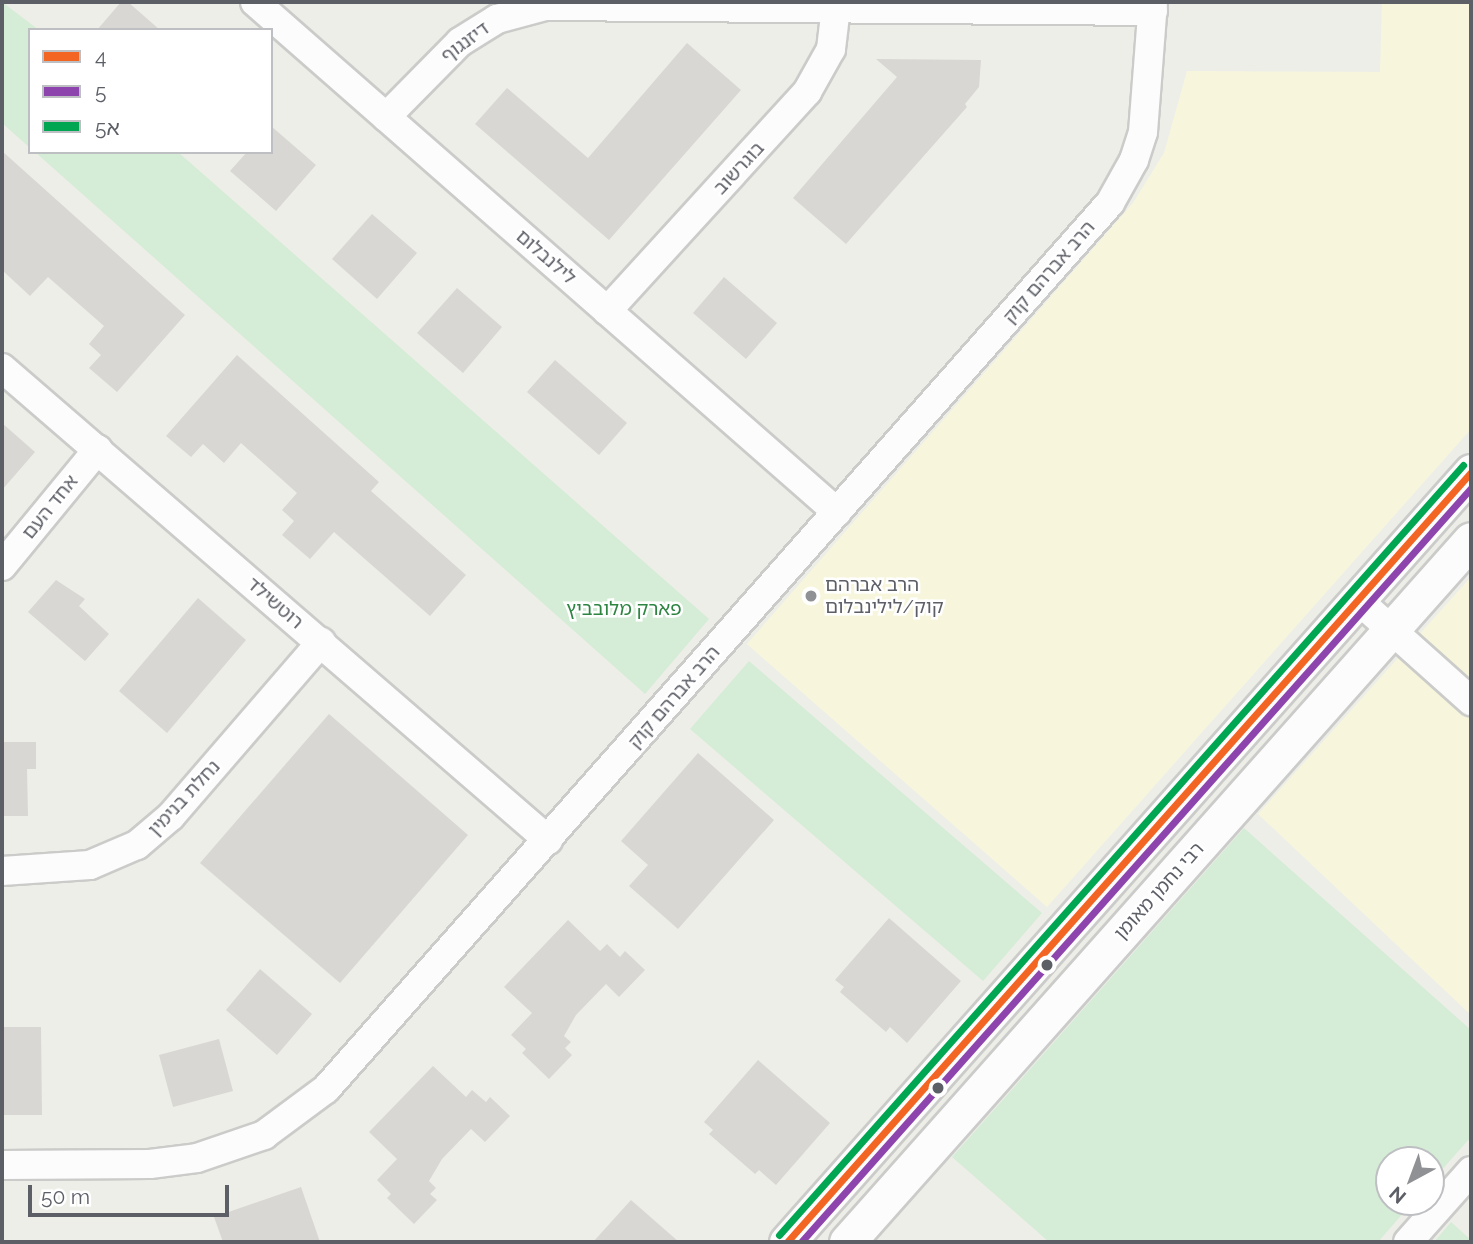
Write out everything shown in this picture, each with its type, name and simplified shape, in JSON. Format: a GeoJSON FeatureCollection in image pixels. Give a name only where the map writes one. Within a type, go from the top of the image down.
{"type":"FeatureCollection","features":[{"type":"Feature","properties":{"kind":"street","name":"לילנבלום"},"geometry":{"type":"LineString","coordinates":[[255,2],[837,512]]}},
{"type":"Feature","properties":{"kind":"street","name":"דיזנגוף"},"geometry":{"type":"LineString","coordinates":[[386,117],[460,42],[520,11],[573,4],[1153,6]]}},
{"type":"Feature","properties":{"kind":"street","name":"הרב אברהם קוק"},"geometry":{"type":"LineString","coordinates":[[2,1165],[174,1162],[242,1144],[285,1122],[326,1089],[837,512],[1119,188],[1134,160],[1146,118],[1153,6]]}},
{"type":"Feature","properties":{"kind":"street","name":"בוגרשוב"},"geometry":{"type":"LineString","coordinates":[[607,311],[807,92],[831,49],[836,7]]}},
{"type":"Feature","properties":{"kind":"street","name":"רוטשילד"},"geometry":{"type":"LineString","coordinates":[[2,368],[548,840]]}},
{"type":"Feature","properties":{"kind":"street","name":"אחד העם"},"geometry":{"type":"LineString","coordinates":[[2,566],[98,449]]}},
{"type":"Feature","properties":{"kind":"street"},"geometry":{"type":"LineString","coordinates":[[787,1242],[1471,472]]}},
{"type":"Feature","properties":{"kind":"street","name":"רבי נחמן מאומן"},"geometry":{"type":"LineString","coordinates":[[847,1242],[1471,540]]}},
{"type":"Feature","properties":{"kind":"street"},"geometry":{"type":"LineString","coordinates":[[1358,600],[1471,701]]}},
{"type":"Feature","properties":{"kind":"street","name":"נחלת בנימין"},"geometry":{"type":"LineString","coordinates":[[2,871],[90,865],[137,845],[171,816],[321,642]]}},
{"type":"Feature","properties":{"kind":"street"},"geometry":{"type":"LineString","coordinates":[[1408,1242],[1471,1171]]}},
{"type":"Feature","properties":{"kind":"green space"},"geometry":{"type":"Polygon","coordinates":[[[2,2],[36,28],[28,28],[28,146],[2,123],[2,2]]]}},
{"type":"Feature","properties":{"kind":"green space","name":"פארק מלובביץ"},"geometry":{"type":"Polygon","coordinates":[[[37,154],[180,154],[709,619],[645,694],[37,154]]]}},
{"type":"Feature","properties":{"kind":"green space"},"geometry":{"type":"Polygon","coordinates":[[[749,661],[1042,913],[983,981],[690,729],[749,661]]]}},
{"type":"Feature","properties":{"kind":"green space"},"geometry":{"type":"Polygon","coordinates":[[[1244,828],[1471,1030],[1471,1137],[1445,1166],[1445,1146],[1375,1146],[1375,1216],[1401,1216],[1378,1242],[1049,1242],[952,1157],[1244,828]]]}},
{"type":"Feature","properties":{"kind":"green space"},"geometry":{"type":"Polygon","coordinates":[[[1451,1222],[1471,1240],[1471,1242],[1434,1242],[1451,1222]]]}},
{"type":"Feature","properties":{"kind":"sand"},"geometry":{"type":"Polygon","coordinates":[[[1382,2],[1471,2],[1471,429],[1047,907],[747,644],[1133,203],[1164,153],[1187,71],[1380,72],[1382,2]]]}},
{"type":"Feature","properties":{"kind":"sand"},"geometry":{"type":"Polygon","coordinates":[[[1471,577],[1471,1015],[1258,814],[1471,577]]]}},
{"type":"Feature","properties":{"kind":"building"},"geometry":{"type":"Polygon","coordinates":[[[121,2],[128,2],[158,28],[99,28],[121,2]]]}},
{"type":"Feature","properties":{"kind":"building"},"geometry":{"type":"Polygon","coordinates":[[[687,43],[741,90],[609,240],[475,124],[507,88],[588,158],[687,43]]]}},
{"type":"Feature","properties":{"kind":"building"},"geometry":{"type":"Polygon","coordinates":[[[876,59],[981,60],[979,87],[965,104],[967,107],[846,244],[793,198],[897,77],[876,59]]]}},
{"type":"Feature","properties":{"kind":"building"},"geometry":{"type":"Polygon","coordinates":[[[273,128],[316,165],[276,211],[230,171],[245,154],[273,154],[273,128]]]}},
{"type":"Feature","properties":{"kind":"building"},"geometry":{"type":"Polygon","coordinates":[[[2,151],[185,315],[117,392],[89,368],[101,355],[89,344],[104,326],[48,277],[30,296],[2,270],[2,151]]]}},
{"type":"Feature","properties":{"kind":"building"},"geometry":{"type":"Polygon","coordinates":[[[372,214],[417,253],[377,299],[332,259],[372,214]]]}},
{"type":"Feature","properties":{"kind":"building"},"geometry":{"type":"Polygon","coordinates":[[[724,277],[777,323],[746,359],[693,313],[724,277]]]}},
{"type":"Feature","properties":{"kind":"building"},"geometry":{"type":"Polygon","coordinates":[[[457,288],[502,327],[463,373],[417,333],[457,288]]]}},
{"type":"Feature","properties":{"kind":"building"},"geometry":{"type":"Polygon","coordinates":[[[237,355],[379,482],[371,491],[466,575],[430,616],[334,532],[310,559],[282,535],[294,521],[282,510],[297,493],[241,443],[224,463],[203,444],[191,457],[166,436],[237,355]]]}},
{"type":"Feature","properties":{"kind":"building"},"geometry":{"type":"Polygon","coordinates":[[[555,360],[627,423],[599,455],[527,392],[555,360]]]}},
{"type":"Feature","properties":{"kind":"building"},"geometry":{"type":"Polygon","coordinates":[[[2,423],[35,452],[2,490],[2,423]]]}},
{"type":"Feature","properties":{"kind":"building"},"geometry":{"type":"Polygon","coordinates":[[[56,580],[85,599],[79,606],[109,634],[85,661],[28,612],[56,580]]]}},
{"type":"Feature","properties":{"kind":"building"},"geometry":{"type":"Polygon","coordinates":[[[198,598],[246,640],[167,733],[119,691],[198,598]]]}},
{"type":"Feature","properties":{"kind":"building"},"geometry":{"type":"Polygon","coordinates":[[[329,714],[468,835],[340,983],[200,863],[329,714]]]}},
{"type":"Feature","properties":{"kind":"building"},"geometry":{"type":"Polygon","coordinates":[[[2,742],[36,742],[36,769],[27,769],[28,816],[2,816],[2,742]]]}},
{"type":"Feature","properties":{"kind":"building"},"geometry":{"type":"Polygon","coordinates":[[[698,753],[774,820],[678,929],[629,886],[648,865],[621,841],[698,753]]]}},
{"type":"Feature","properties":{"kind":"building"},"geometry":{"type":"Polygon","coordinates":[[[889,918],[961,981],[907,1043],[890,1027],[886,1032],[840,992],[844,987],[835,980],[889,918]]]}},
{"type":"Feature","properties":{"kind":"building"},"geometry":{"type":"Polygon","coordinates":[[[568,920],[600,951],[607,944],[620,957],[625,951],[645,970],[619,997],[606,984],[576,1015],[564,1036],[571,1042],[565,1048],[572,1055],[549,1079],[522,1053],[526,1049],[511,1035],[532,1013],[504,987],[568,920]]]}},
{"type":"Feature","properties":{"kind":"building"},"geometry":{"type":"Polygon","coordinates":[[[260,969],[312,1014],[277,1055],[226,1010],[260,969]]]}},
{"type":"Feature","properties":{"kind":"building"},"geometry":{"type":"Polygon","coordinates":[[[2,1027],[41,1027],[42,1115],[2,1115],[2,1027]]]}},
{"type":"Feature","properties":{"kind":"building"},"geometry":{"type":"Polygon","coordinates":[[[219,1039],[233,1091],[173,1107],[159,1055],[219,1039]]]}},
{"type":"Feature","properties":{"kind":"building"},"geometry":{"type":"Polygon","coordinates":[[[758,1060],[830,1123],[776,1185],[759,1170],[755,1174],[709,1134],[713,1130],[704,1122],[758,1060]]]}},
{"type":"Feature","properties":{"kind":"building"},"geometry":{"type":"Polygon","coordinates":[[[433,1066],[466,1097],[472,1090],[486,1102],[490,1097],[510,1116],[485,1142],[471,1129],[442,1159],[429,1181],[436,1188],[430,1194],[437,1200],[414,1224],[387,1198],[391,1194],[377,1180],[397,1159],[369,1132],[433,1066]]]}},
{"type":"Feature","properties":{"kind":"building"},"geometry":{"type":"Polygon","coordinates":[[[301,1187],[320,1242],[223,1242],[214,1217],[301,1187]]]}},
{"type":"Feature","properties":{"kind":"building"},"geometry":{"type":"Polygon","coordinates":[[[631,1200],[679,1242],[593,1242],[631,1200]]]}},
{"type":"Feature","properties":{"kind":"transit line","name":"5א"},"geometry":{"type":"LineString","coordinates":[[779,1235],[1463,465]]}},
{"type":"Feature","properties":{"kind":"transit line","name":"4"},"geometry":{"type":"LineString","coordinates":[[787,1242],[1471,472]]}},
{"type":"Feature","properties":{"kind":"transit line","name":"5"},"geometry":{"type":"LineString","coordinates":[[801,1242],[1471,488]]}},
{"type":"Feature","properties":{"kind":"place","name":"הרב אברהם קוק/לילינבלום"},"geometry":{"type":"Point","coordinates":[811,596]}}]}
